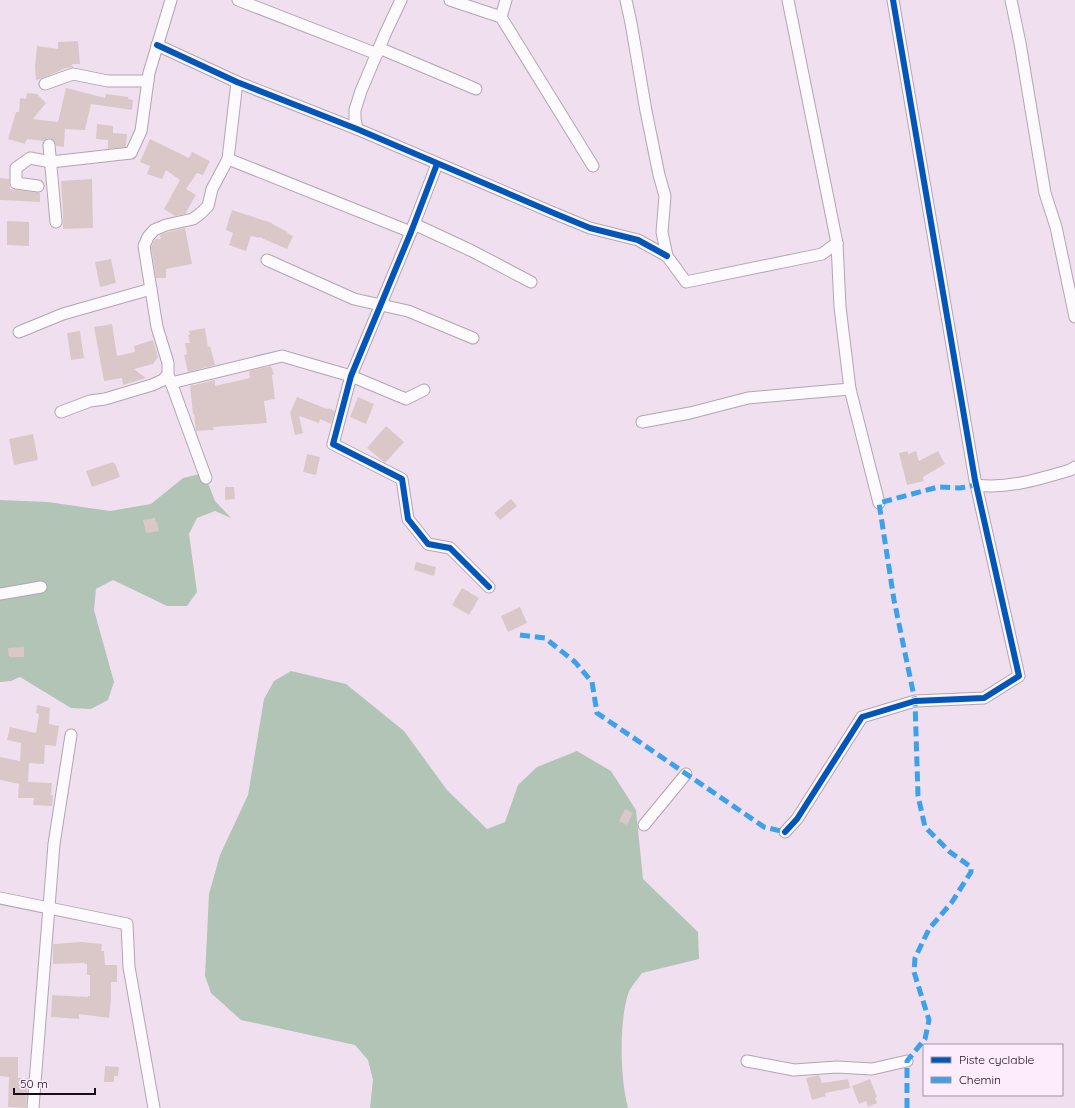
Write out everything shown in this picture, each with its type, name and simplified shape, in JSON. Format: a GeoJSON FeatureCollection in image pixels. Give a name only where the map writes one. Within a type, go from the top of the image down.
{"type":"FeatureCollection","features":[{"type":"Feature","properties":{"kind":"street"},"geometry":{"type":"LineString","coordinates":[[38,186],[16,183],[16,168],[30,158],[51,162],[131,153],[141,131],[149,73],[171,0]]}},
{"type":"Feature","properties":{"kind":"street"},"geometry":{"type":"LineString","coordinates":[[238,0],[378,51],[476,89]]}},
{"type":"Feature","properties":{"kind":"street"},"geometry":{"type":"LineString","coordinates":[[357,129],[355,110],[378,51],[401,0]]}},
{"type":"Feature","properties":{"kind":"street"},"geometry":{"type":"LineString","coordinates":[[450,0],[501,17],[593,166]]}},
{"type":"Feature","properties":{"kind":"street"},"geometry":{"type":"LineString","coordinates":[[501,17],[506,0]]}},
{"type":"Feature","properties":{"kind":"street"},"geometry":{"type":"LineString","coordinates":[[626,0],[632,23],[646,111],[659,175],[665,196],[662,232],[667,256],[686,282],[822,254],[837,243]]}},
{"type":"Feature","properties":{"kind":"street"},"geometry":{"type":"LineString","coordinates":[[788,0],[837,243],[840,307],[850,389],[879,503]]}},
{"type":"Feature","properties":{"kind":"street"},"geometry":{"type":"LineString","coordinates":[[785,832],[797,819],[862,717],[915,701],[984,698],[1019,676],[976,485],[893,0]]}},
{"type":"Feature","properties":{"kind":"street"},"geometry":{"type":"LineString","coordinates":[[1011,0],[1020,43],[1045,193],[1056,227],[1075,317]]}},
{"type":"Feature","properties":{"kind":"street"},"geometry":{"type":"LineString","coordinates":[[157,45],[236,82],[357,129],[590,228],[638,240],[667,256]]}},
{"type":"Feature","properties":{"kind":"street"},"geometry":{"type":"LineString","coordinates":[[45,84],[73,74],[108,81],[148,81]]}},
{"type":"Feature","properties":{"kind":"street"},"geometry":{"type":"LineString","coordinates":[[206,478],[170,379],[168,363],[157,327],[144,246],[154,230],[192,218],[201,213],[208,206],[212,189],[228,159],[236,82]]}},
{"type":"Feature","properties":{"kind":"street"},"geometry":{"type":"LineString","coordinates":[[49,145],[56,222]]}},
{"type":"Feature","properties":{"kind":"street"},"geometry":{"type":"LineString","coordinates":[[228,159],[472,251],[531,282]]}},
{"type":"Feature","properties":{"kind":"street"},"geometry":{"type":"LineString","coordinates":[[437,164],[413,228],[351,376],[333,444],[402,479],[408,519],[428,544],[450,548],[489,588]]}},
{"type":"Feature","properties":{"kind":"street"},"geometry":{"type":"LineString","coordinates":[[267,260],[354,299],[408,311],[473,338]]}},
{"type":"Feature","properties":{"kind":"street"},"geometry":{"type":"LineString","coordinates":[[19,332],[62,314],[151,289]]}},
{"type":"Feature","properties":{"kind":"street"},"geometry":{"type":"LineString","coordinates":[[61,412],[90,401],[105,399],[152,385],[163,380],[282,356],[351,376],[406,399],[424,390]]}},
{"type":"Feature","properties":{"kind":"street"},"geometry":{"type":"LineString","coordinates":[[642,422],[690,414],[748,398],[850,389]]}},
{"type":"Feature","properties":{"kind":"street"},"geometry":{"type":"LineString","coordinates":[[976,485],[992,487],[1024,483],[1070,470],[1075,467]]}},
{"type":"Feature","properties":{"kind":"street"},"geometry":{"type":"LineString","coordinates":[[0,594],[41,587]]}},
{"type":"Feature","properties":{"kind":"street"},"geometry":{"type":"LineString","coordinates":[[33,1108],[54,844],[71,735]]}},
{"type":"Feature","properties":{"kind":"street"},"geometry":{"type":"LineString","coordinates":[[644,825],[686,774]]}},
{"type":"Feature","properties":{"kind":"street"},"geometry":{"type":"LineString","coordinates":[[0,898],[127,924],[129,967],[154,1108]]}},
{"type":"Feature","properties":{"kind":"street"},"geometry":{"type":"LineString","coordinates":[[747,1061],[794,1070],[837,1067],[872,1069],[907,1061]]}},
{"type":"Feature","properties":{"kind":"green space"},"geometry":{"type":"Polygon","coordinates":[[[204,473],[215,501],[231,518],[215,511],[197,518],[189,534],[197,592],[187,606],[167,606],[113,580],[96,589],[94,610],[114,682],[108,700],[91,709],[71,708],[20,677],[11,681],[0,682],[0,500],[48,502],[110,511],[151,504],[183,478],[204,473]]]}},
{"type":"Feature","properties":{"kind":"green space"},"geometry":{"type":"Polygon","coordinates":[[[291,671],[346,684],[404,731],[447,790],[487,829],[505,822],[518,785],[537,767],[577,751],[611,771],[636,810],[643,879],[698,932],[699,959],[642,973],[628,994],[623,1020],[622,1066],[628,1108],[370,1108],[373,1080],[368,1060],[355,1045],[241,1020],[211,993],[205,976],[209,894],[220,855],[248,795],[264,699],[274,681],[291,671]]]}},
{"type":"Feature","properties":{"kind":"building"},"geometry":{"type":"Polygon","coordinates":[[[78,41],[80,64],[72,64],[73,67],[62,69],[36,80],[35,66],[37,46],[58,49],[58,42],[78,41]]]}},
{"type":"Feature","properties":{"kind":"building"},"geometry":{"type":"Polygon","coordinates":[[[66,88],[105,98],[106,94],[129,97],[128,99],[133,100],[132,110],[91,104],[85,130],[65,129],[64,147],[56,146],[54,141],[49,138],[44,141],[27,139],[25,144],[8,139],[16,112],[19,112],[20,98],[26,99],[27,93],[37,94],[46,103],[33,119],[58,122],[66,88]]]}},
{"type":"Feature","properties":{"kind":"building"},"geometry":{"type":"Polygon","coordinates":[[[97,124],[113,126],[113,133],[127,134],[126,147],[108,149],[108,140],[96,139],[97,124]]]}},
{"type":"Feature","properties":{"kind":"building"},"geometry":{"type":"Polygon","coordinates":[[[150,139],[189,158],[192,152],[210,161],[203,175],[197,173],[186,189],[196,195],[185,214],[175,216],[164,209],[180,180],[166,170],[162,179],[147,174],[150,166],[140,162],[150,139]]]}},
{"type":"Feature","properties":{"kind":"building"},"geometry":{"type":"Polygon","coordinates":[[[0,178],[9,179],[10,189],[40,193],[40,202],[0,200],[0,178]]]}},
{"type":"Feature","properties":{"kind":"building"},"geometry":{"type":"Polygon","coordinates":[[[92,179],[93,228],[63,229],[61,181],[92,179]]]}},
{"type":"Feature","properties":{"kind":"building"},"geometry":{"type":"Polygon","coordinates":[[[232,210],[272,223],[288,232],[287,233],[293,236],[287,249],[259,237],[251,236],[246,251],[229,245],[233,233],[226,230],[232,210]]]}},
{"type":"Feature","properties":{"kind":"building"},"geometry":{"type":"Polygon","coordinates":[[[7,221],[29,222],[29,246],[7,245],[7,221]]]}},
{"type":"Feature","properties":{"kind":"building"},"geometry":{"type":"Polygon","coordinates":[[[185,228],[192,264],[166,269],[166,278],[156,278],[151,247],[154,241],[156,239],[161,239],[160,235],[185,228]]]}},
{"type":"Feature","properties":{"kind":"building"},"geometry":{"type":"Polygon","coordinates":[[[111,259],[116,283],[100,287],[95,262],[111,259]]]}},
{"type":"Feature","properties":{"kind":"building"},"geometry":{"type":"Polygon","coordinates":[[[112,324],[117,356],[135,352],[134,346],[153,340],[158,357],[153,364],[134,369],[146,378],[123,385],[122,378],[104,381],[94,327],[112,324]]]}},
{"type":"Feature","properties":{"kind":"building"},"geometry":{"type":"Polygon","coordinates":[[[205,328],[208,347],[210,346],[215,365],[188,372],[184,355],[187,354],[185,343],[190,343],[188,335],[190,335],[189,331],[205,328]]]}},
{"type":"Feature","properties":{"kind":"building"},"geometry":{"type":"Polygon","coordinates":[[[80,331],[84,358],[71,360],[67,333],[80,331]]]}},
{"type":"Feature","properties":{"kind":"building"},"geometry":{"type":"Polygon","coordinates":[[[271,366],[274,374],[272,375],[275,399],[264,401],[267,423],[213,427],[214,430],[196,431],[190,386],[215,380],[215,386],[250,378],[249,371],[271,366]]]}},
{"type":"Feature","properties":{"kind":"building"},"geometry":{"type":"Polygon","coordinates":[[[297,397],[335,411],[331,424],[320,419],[319,423],[299,416],[303,433],[295,435],[290,413],[297,397]]]}},
{"type":"Feature","properties":{"kind":"building"},"geometry":{"type":"Polygon","coordinates":[[[358,397],[374,404],[366,424],[350,417],[358,397]]]}},
{"type":"Feature","properties":{"kind":"building"},"geometry":{"type":"Polygon","coordinates":[[[386,426],[404,442],[385,463],[367,448],[386,426]]]}},
{"type":"Feature","properties":{"kind":"building"},"geometry":{"type":"Polygon","coordinates":[[[33,434],[38,460],[14,465],[9,439],[33,434]]]}},
{"type":"Feature","properties":{"kind":"building"},"geometry":{"type":"Polygon","coordinates":[[[908,451],[908,454],[916,451],[919,461],[938,451],[945,464],[923,477],[924,481],[907,485],[899,453],[908,451]]]}},
{"type":"Feature","properties":{"kind":"building"},"geometry":{"type":"Polygon","coordinates":[[[307,454],[320,457],[316,475],[303,472],[307,454]]]}},
{"type":"Feature","properties":{"kind":"building"},"geometry":{"type":"Polygon","coordinates":[[[113,462],[113,464],[115,463],[120,477],[92,487],[86,471],[113,462]]]}},
{"type":"Feature","properties":{"kind":"building"},"geometry":{"type":"Polygon","coordinates":[[[225,487],[234,487],[235,499],[225,500],[225,487]]]}},
{"type":"Feature","properties":{"kind":"building"},"geometry":{"type":"Polygon","coordinates":[[[511,499],[517,506],[500,520],[494,513],[511,499]]]}},
{"type":"Feature","properties":{"kind":"building"},"geometry":{"type":"Polygon","coordinates":[[[155,518],[159,531],[146,533],[143,520],[155,518]]]}},
{"type":"Feature","properties":{"kind":"building"},"geometry":{"type":"Polygon","coordinates":[[[416,562],[436,567],[434,576],[414,570],[416,562]]]}},
{"type":"Feature","properties":{"kind":"building"},"geometry":{"type":"Polygon","coordinates":[[[462,588],[479,598],[469,615],[452,605],[462,588]]]}},
{"type":"Feature","properties":{"kind":"building"},"geometry":{"type":"Polygon","coordinates":[[[520,607],[527,623],[508,632],[501,616],[520,607]]]}},
{"type":"Feature","properties":{"kind":"building"},"geometry":{"type":"Polygon","coordinates":[[[24,647],[24,657],[9,657],[8,648],[24,647]]]}},
{"type":"Feature","properties":{"kind":"building"},"geometry":{"type":"Polygon","coordinates":[[[37,705],[50,708],[49,724],[59,726],[56,746],[45,745],[44,764],[29,763],[28,782],[52,783],[52,806],[33,805],[34,798],[18,798],[19,784],[0,780],[0,757],[20,761],[21,743],[7,740],[10,727],[36,733],[39,714],[36,713],[37,705]]]}},
{"type":"Feature","properties":{"kind":"building"},"geometry":{"type":"Polygon","coordinates":[[[625,809],[633,813],[627,825],[619,821],[625,809]]]}},
{"type":"Feature","properties":{"kind":"building"},"geometry":{"type":"Polygon","coordinates":[[[82,942],[102,944],[101,951],[104,951],[105,965],[117,965],[117,982],[111,982],[109,1018],[79,1014],[79,1019],[51,1017],[52,995],[90,996],[90,975],[87,975],[87,964],[53,964],[53,944],[82,942]]]}},
{"type":"Feature","properties":{"kind":"building"},"geometry":{"type":"Polygon","coordinates":[[[0,1057],[18,1057],[18,1078],[28,1078],[26,1108],[8,1107],[9,1077],[0,1076],[0,1057]]]}},
{"type":"Feature","properties":{"kind":"building"},"geometry":{"type":"Polygon","coordinates":[[[105,1066],[119,1067],[118,1076],[114,1076],[114,1082],[104,1082],[105,1066]]]}},
{"type":"Feature","properties":{"kind":"building"},"geometry":{"type":"Polygon","coordinates":[[[819,1075],[822,1083],[848,1079],[850,1088],[825,1093],[826,1096],[812,1100],[806,1078],[819,1075]]]}},
{"type":"Feature","properties":{"kind":"building"},"geometry":{"type":"Polygon","coordinates":[[[870,1079],[877,1097],[875,1098],[877,1103],[868,1107],[866,1101],[859,1104],[852,1086],[870,1079]]]}},
{"type":"Feature","properties":{"kind":"marked path"},"geometry":{"type":"LineString","coordinates":[[907,1108],[907,1061],[925,1039],[929,1020],[914,972],[915,958],[929,929],[952,902],[971,872],[971,867],[950,852],[925,827],[918,796],[915,701],[894,600],[879,503],[938,487],[960,488],[976,485]]}},
{"type":"Feature","properties":{"kind":"marked path"},"geometry":{"type":"LineString","coordinates":[[520,635],[545,638],[575,662],[592,682],[597,713],[764,827],[785,832]]}},
{"type":"Feature","properties":{"kind":"cycle path"},"geometry":{"type":"LineString","coordinates":[[785,832],[797,819],[862,717],[915,701],[984,698],[1019,676],[975,480],[893,0]]}},
{"type":"Feature","properties":{"kind":"cycle path"},"geometry":{"type":"LineString","coordinates":[[157,45],[237,82],[357,129],[590,228],[638,240],[667,256]]}},
{"type":"Feature","properties":{"kind":"cycle path"},"geometry":{"type":"LineString","coordinates":[[437,164],[411,232],[351,376],[333,444],[402,479],[408,519],[428,544],[450,548],[489,587]]}}]}
